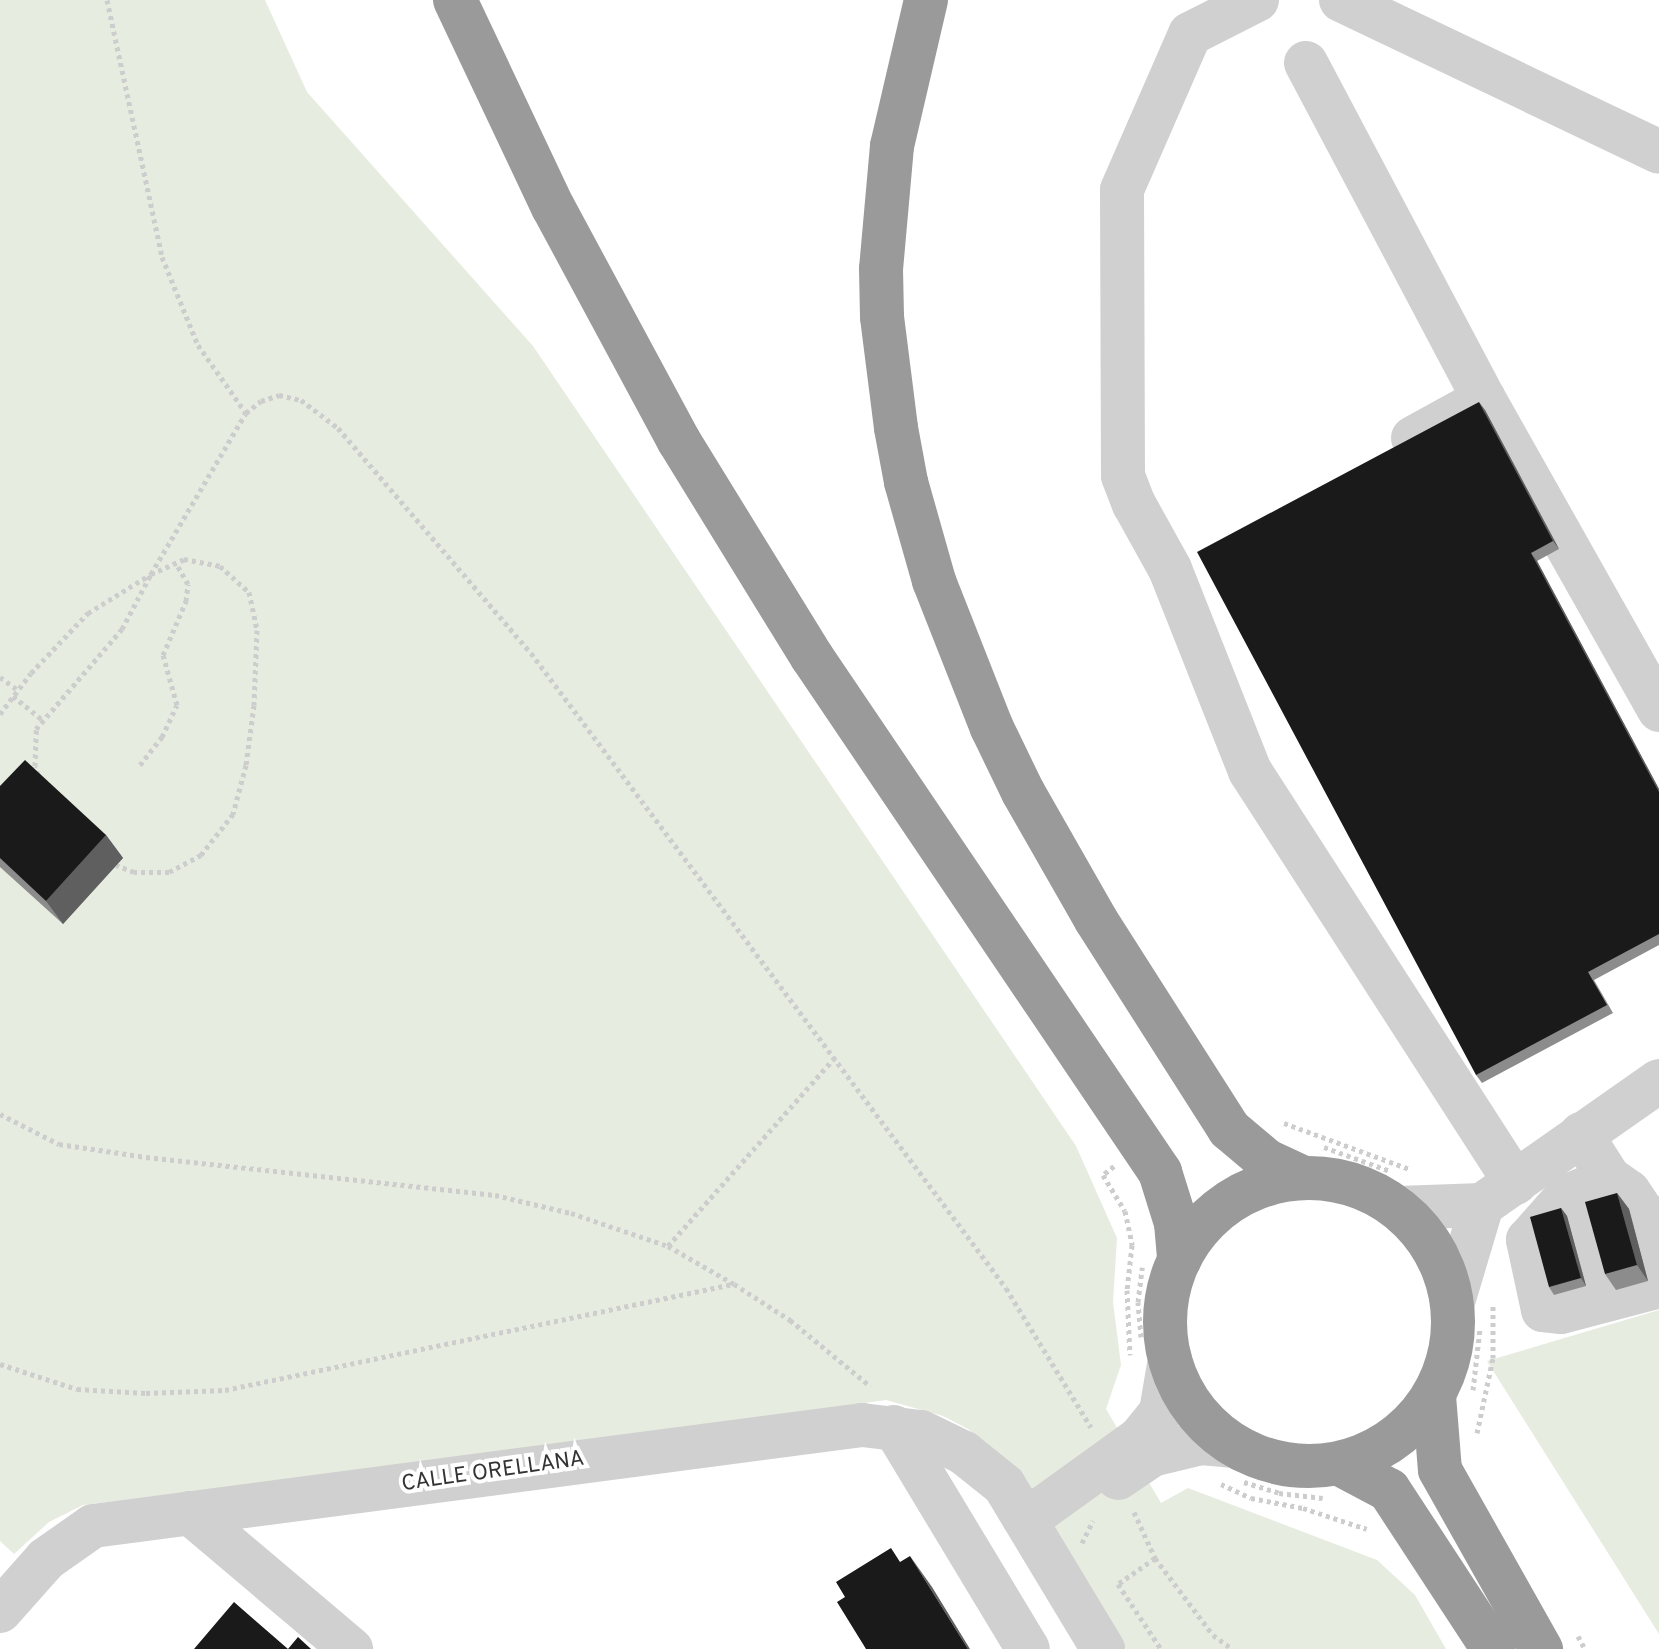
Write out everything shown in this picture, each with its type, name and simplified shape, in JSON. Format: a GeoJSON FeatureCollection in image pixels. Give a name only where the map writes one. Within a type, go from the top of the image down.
{"type":"FeatureCollection","features":[{"type":"Feature","properties":{"kind":"highway"},"geometry":{"type":"LineString","coordinates":[[455,0],[553,207],[679,441],[812,657],[1160,1172],[1176,1223],[1161,1260],[1166,1309],[1148,1355],[1214,1430],[1227,1468],[1287,1465],[1334,1481],[1389,1490],[1493,1649]]}},
{"type":"Feature","properties":{"kind":"highway"},"geometry":{"type":"LineString","coordinates":[[926,0],[892,146],[881,269],[882,317],[896,428],[930,569],[992,728],[1023,792],[1096,920],[1229,1129],[1267,1161],[1306,1160],[1335,1179],[1369,1190],[1405,1185],[1446,1273],[1476,1308],[1451,1348],[1453,1395],[1440,1470],[1555,1636]]}},
{"type":"Feature","properties":{"kind":"highway"},"geometry":{"type":"LineString","coordinates":[[1161,1260],[1229,1202],[1306,1160]]}},
{"type":"Feature","properties":{"kind":"highway"},"geometry":{"type":"LineString","coordinates":[[1334,1481],[1453,1395]]}},
{"type":"Feature","properties":{"kind":"street"},"geometry":{"type":"LineString","coordinates":[[1257,0],[1190,34],[1122,190],[1123,476],[1134,504],[1170,569],[1250,771],[1499,1194],[1476,1308]]}},
{"type":"Feature","properties":{"kind":"street"},"geometry":{"type":"LineString","coordinates":[[1341,0],[1659,152]]}},
{"type":"Feature","properties":{"kind":"street"},"geometry":{"type":"LineString","coordinates":[[1306,63],[1484,399],[1659,710]]}},
{"type":"Feature","properties":{"kind":"street"},"geometry":{"type":"LineString","coordinates":[[1374,458],[1484,399]]}},
{"type":"Feature","properties":{"kind":"street"},"geometry":{"type":"LineString","coordinates":[[1170,569],[1211,547]]}},
{"type":"Feature","properties":{"kind":"street"},"geometry":{"type":"LineString","coordinates":[[1405,1185],[1499,1194],[1659,1081]]}},
{"type":"Feature","properties":{"kind":"street"},"geometry":{"type":"LineString","coordinates":[[1581,1134],[1595,1185],[1596,1249],[1607,1299]]}},
{"type":"Feature","properties":{"kind":"street"},"geometry":{"type":"LineString","coordinates":[[1595,1185],[1629,1192],[1642,1211],[1656,1287],[1561,1312],[1543,1310],[1528,1240],[1566,1197],[1595,1185]]}},
{"type":"Feature","properties":{"kind":"street"},"geometry":{"type":"LineString","coordinates":[[1534,1267],[1596,1249]]}},
{"type":"Feature","properties":{"kind":"street"},"geometry":{"type":"LineString","coordinates":[[1033,1513],[1092,1455],[1140,1438],[1161,1412],[1148,1355]]}},
{"type":"Feature","properties":{"kind":"street"},"geometry":{"type":"LineString","coordinates":[[884,1408],[1028,1649]]}},
{"type":"Feature","properties":{"kind":"street","name":"CALLE ORELLANA"},"geometry":{"type":"LineString","coordinates":[[0,1611],[46,1559],[93,1526],[862,1425],[884,1408],[921,1432],[964,1453],[1033,1513]]}},
{"type":"Feature","properties":{"kind":"street"},"geometry":{"type":"LineString","coordinates":[[1033,1513],[1152,1455],[1201,1443],[1227,1468]]}},
{"type":"Feature","properties":{"kind":"street"},"geometry":{"type":"LineString","coordinates":[[190,1513],[351,1649]]}},
{"type":"Feature","properties":{"kind":"street"},"geometry":{"type":"LineString","coordinates":[[1033,1513],[1061,1579],[1103,1649]]}},
{"type":"Feature","properties":{"kind":"path"},"geometry":{"type":"LineString","coordinates":[[107,0],[162,257],[198,345],[246,413]]}},
{"type":"Feature","properties":{"kind":"path"},"geometry":{"type":"LineString","coordinates":[[41,783],[35,766],[36,729],[122,629],[246,413],[261,401],[279,395],[301,400],[338,428],[531,653],[835,1057],[1006,1288],[1092,1455]]}},
{"type":"Feature","properties":{"kind":"path"},"geometry":{"type":"LineString","coordinates":[[0,714],[88,613],[151,574],[184,559],[220,566],[249,592],[257,630],[254,705],[246,765],[233,814],[201,855],[169,872],[134,872],[116,865]]}},
{"type":"Feature","properties":{"kind":"path"},"geometry":{"type":"LineString","coordinates":[[140,765],[162,737],[177,705],[163,655],[186,601],[188,584],[176,563]]}},
{"type":"Feature","properties":{"kind":"path"},"geometry":{"type":"LineString","coordinates":[[0,677],[18,690]]}},
{"type":"Feature","properties":{"kind":"path"},"geometry":{"type":"LineString","coordinates":[[13,696],[44,721]]}},
{"type":"Feature","properties":{"kind":"path"},"geometry":{"type":"LineString","coordinates":[[668,1246],[835,1057]]}},
{"type":"Feature","properties":{"kind":"path"},"geometry":{"type":"LineString","coordinates":[[0,1114],[59,1144],[146,1157],[495,1195],[571,1213],[668,1246],[734,1284],[790,1320],[884,1408]]}},
{"type":"Feature","properties":{"kind":"path"},"geometry":{"type":"LineString","coordinates":[[1280,1122],[1405,1185]]}},
{"type":"Feature","properties":{"kind":"path"},"geometry":{"type":"LineString","coordinates":[[1306,1160],[1369,1161],[1405,1185]]}},
{"type":"Feature","properties":{"kind":"path"},"geometry":{"type":"LineString","coordinates":[[1120,1179],[1112,1167],[1103,1175],[1125,1211],[1132,1245],[1127,1290],[1148,1355]]}},
{"type":"Feature","properties":{"kind":"path"},"geometry":{"type":"LineString","coordinates":[[1148,1355],[1138,1302],[1161,1260]]}},
{"type":"Feature","properties":{"kind":"path"},"geometry":{"type":"LineString","coordinates":[[0,1364],[77,1389],[146,1393],[225,1390],[734,1284]]}},
{"type":"Feature","properties":{"kind":"path"},"geometry":{"type":"LineString","coordinates":[[1453,1395],[1476,1308]]}},
{"type":"Feature","properties":{"kind":"path"},"geometry":{"type":"LineString","coordinates":[[1475,1445],[1493,1358],[1476,1308]]}},
{"type":"Feature","properties":{"kind":"path"},"geometry":{"type":"LineString","coordinates":[[1227,1468],[1279,1493],[1334,1481]]}},
{"type":"Feature","properties":{"kind":"path"},"geometry":{"type":"LineString","coordinates":[[1227,1468],[1251,1498],[1303,1508],[1366,1527],[1376,1537]]}},
{"type":"Feature","properties":{"kind":"path"},"geometry":{"type":"LineString","coordinates":[[1131,1505],[1155,1558],[1213,1635],[1232,1649]]}},
{"type":"Feature","properties":{"kind":"path"},"geometry":{"type":"LineString","coordinates":[[1155,1558],[1118,1584],[1161,1649]]}},
{"type":"Feature","properties":{"kind":"path"},"geometry":{"type":"LineString","coordinates":[[1555,1636],[1585,1649]]}},
{"type":"Feature","properties":{"kind":"shaded area"},"geometry":{"type":"Polygon","coordinates":[[[0,0],[265,0],[307,92],[533,346],[1076,1146],[1117,1238],[1113,1302],[1121,1365],[1106,1409],[1161,1503],[1188,1488],[1377,1560],[1415,1595],[1446,1649],[1126,1649],[996,1454],[968,1429],[943,1416],[886,1400],[519,1451],[83,1505],[49,1522],[14,1554],[0,1541],[0,0]]]}},
{"type":"Feature","properties":{"kind":"shaded area"},"geometry":{"type":"Polygon","coordinates":[[[1659,1310],[1659,1634],[1487,1361],[1659,1310]]]}},
{"type":"Feature","properties":{"kind":"building"},"geometry":{"type":"Polygon","coordinates":[[[1479,402],[1553,541],[1531,553],[1659,792],[1659,934],[1588,972],[1607,1005],[1476,1075],[1197,552],[1479,402]]]}},
{"type":"Feature","properties":{"kind":"building"},"geometry":{"type":"Polygon","coordinates":[[[25,760],[106,835],[46,901],[0,858],[0,786],[25,760]]]}},
{"type":"Feature","properties":{"kind":"building"},"geometry":{"type":"Polygon","coordinates":[[[1617,1193],[1637,1265],[1605,1274],[1585,1202],[1617,1193]]]}},
{"type":"Feature","properties":{"kind":"building"},"geometry":{"type":"Polygon","coordinates":[[[1561,1208],[1581,1278],[1549,1287],[1530,1217],[1561,1208]]]}},
{"type":"Feature","properties":{"kind":"building"},"geometry":{"type":"Polygon","coordinates":[[[891,1548],[900,1562],[910,1556],[968,1649],[866,1649],[837,1602],[845,1597],[836,1582],[891,1548]]]}},
{"type":"Feature","properties":{"kind":"building"},"geometry":{"type":"Polygon","coordinates":[[[234,1602],[288,1649],[194,1649],[234,1602]]]}},
{"type":"Feature","properties":{"kind":"building"},"geometry":{"type":"Polygon","coordinates":[[[298,1637],[311,1649],[288,1649],[298,1637]]]}}]}
